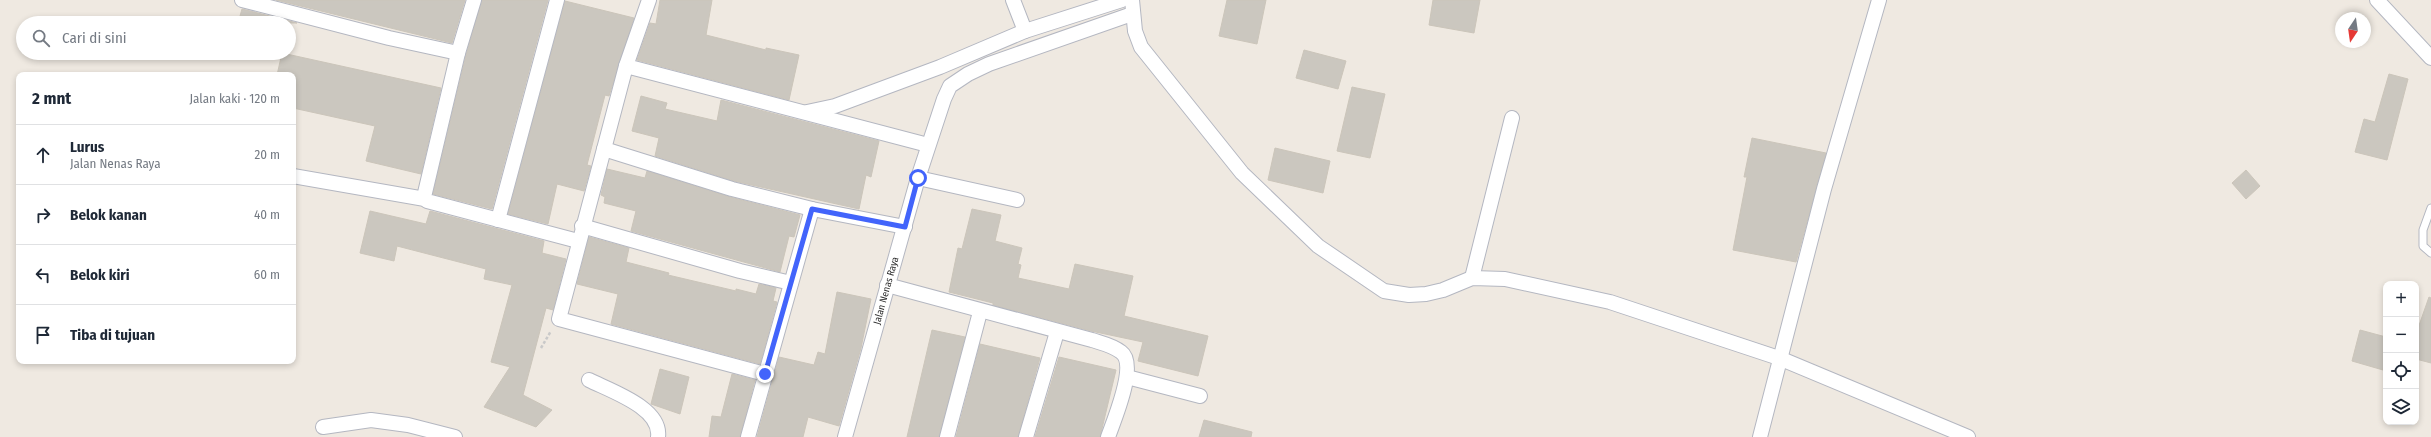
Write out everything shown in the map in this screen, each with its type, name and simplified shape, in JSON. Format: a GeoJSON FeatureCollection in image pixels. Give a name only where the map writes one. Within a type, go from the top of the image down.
{"type":"FeatureCollection","features":[{"type":"Feature","properties":{"kind":"street"},"geometry":{"type":"LineString","coordinates":[[242,0],[389,38],[458,53]]}},
{"type":"Feature","properties":{"kind":"street"},"geometry":{"type":"LineString","coordinates":[[425,199],[433,158],[458,53],[474,0]]}},
{"type":"Feature","properties":{"kind":"street"},"geometry":{"type":"LineString","coordinates":[[498,220],[557,0]]}},
{"type":"Feature","properties":{"kind":"street"},"geometry":{"type":"LineString","coordinates":[[649,0],[626,66],[578,241],[559,319],[765,374]]}},
{"type":"Feature","properties":{"kind":"street"},"geometry":{"type":"LineString","coordinates":[[1013,0],[1025,31]]}},
{"type":"Feature","properties":{"kind":"street"},"geometry":{"type":"LineString","coordinates":[[807,112],[835,106],[940,67],[1025,31],[1122,0]]}},
{"type":"Feature","properties":{"kind":"street"},"geometry":{"type":"LineString","coordinates":[[1132,0],[1132,14],[1141,47],[1242,172],[1318,246],[1384,291],[1409,295],[1426,294],[1443,290],[1472,278],[1505,279],[1531,283],[1610,302],[1780,358],[1968,437]]}},
{"type":"Feature","properties":{"kind":"street"},"geometry":{"type":"LineString","coordinates":[[1760,437],[1824,189],[1879,0]]}},
{"type":"Feature","properties":{"kind":"street"},"geometry":{"type":"LineString","coordinates":[[2377,0],[2431,58]]}},
{"type":"Feature","properties":{"kind":"street"},"geometry":{"type":"LineString","coordinates":[[940,67],[950,86],[968,74],[989,64],[1132,14]]}},
{"type":"Feature","properties":{"kind":"street"},"geometry":{"type":"LineString","coordinates":[[626,66],[807,112],[928,145]]}},
{"type":"Feature","properties":{"kind":"street","name":"Jalan Nenas Raya"},"geometry":{"type":"LineString","coordinates":[[845,437],[918,178],[928,145],[950,86]]}},
{"type":"Feature","properties":{"kind":"street"},"geometry":{"type":"LineString","coordinates":[[1472,278],[1512,118]]}},
{"type":"Feature","properties":{"kind":"street"},"geometry":{"type":"LineString","coordinates":[[604,149],[732,189],[812,209],[905,227]]}},
{"type":"Feature","properties":{"kind":"street"},"geometry":{"type":"LineString","coordinates":[[296,177],[425,199],[578,241]]}},
{"type":"Feature","properties":{"kind":"street"},"geometry":{"type":"LineString","coordinates":[[918,178],[1017,200]]}},
{"type":"Feature","properties":{"kind":"street"},"geometry":{"type":"LineString","coordinates":[[748,437],[812,209]]}},
{"type":"Feature","properties":{"kind":"street"},"geometry":{"type":"LineString","coordinates":[[582,226],[740,271],[791,283]]}},
{"type":"Feature","properties":{"kind":"street"},"geometry":{"type":"LineString","coordinates":[[887,285],[980,312],[1108,345],[1122,352],[1126,360],[1127,377],[1108,437]]}},
{"type":"Feature","properties":{"kind":"street"},"geometry":{"type":"LineString","coordinates":[[946,437],[980,312]]}},
{"type":"Feature","properties":{"kind":"street"},"geometry":{"type":"LineString","coordinates":[[1026,437],[1057,332]]}},
{"type":"Feature","properties":{"kind":"street"},"geometry":{"type":"LineString","coordinates":[[1127,377],[1200,396]]}},
{"type":"Feature","properties":{"kind":"street"},"geometry":{"type":"LineString","coordinates":[[589,380],[637,404],[653,416],[658,425],[658,437]]}},
{"type":"Feature","properties":{"kind":"street"},"geometry":{"type":"LineString","coordinates":[[323,427],[371,420],[408,425],[455,437]]}},
{"type":"Feature","properties":{"kind":"lane"},"geometry":{"type":"LineString","coordinates":[[2431,208],[2422,239],[2423,246],[2431,253]]}},
{"type":"Feature","properties":{"kind":"building"},"geometry":{"type":"Polygon","coordinates":[[[276,0],[465,0],[452,43],[276,0]]]}},
{"type":"Feature","properties":{"kind":"building"},"geometry":{"type":"Polygon","coordinates":[[[482,0],[548,0],[492,209],[433,194],[466,55],[482,0]]]}},
{"type":"Feature","properties":{"kind":"building"},"geometry":{"type":"Polygon","coordinates":[[[660,0],[712,0],[706,35],[766,50],[766,48],[799,55],[789,100],[637,60],[650,23],[656,24],[660,0]]]}},
{"type":"Feature","properties":{"kind":"building"},"geometry":{"type":"Polygon","coordinates":[[[1227,0],[1266,0],[1257,44],[1219,36],[1227,0]]]}},
{"type":"Feature","properties":{"kind":"building"},"geometry":{"type":"Polygon","coordinates":[[[1433,0],[1480,0],[1474,33],[1429,25],[1433,0]]]}},
{"type":"Feature","properties":{"kind":"building"},"geometry":{"type":"Polygon","coordinates":[[[565,1],[634,18],[609,96],[605,95],[587,165],[591,166],[584,191],[557,184],[548,224],[508,214],[565,1]]]}},
{"type":"Feature","properties":{"kind":"building"},"geometry":{"type":"Polygon","coordinates":[[[242,9],[270,16],[240,16],[242,9]]]}},
{"type":"Feature","properties":{"kind":"building"},"geometry":{"type":"Polygon","coordinates":[[[1304,50],[1346,61],[1338,89],[1296,78],[1304,50]]]}},
{"type":"Feature","properties":{"kind":"building"},"geometry":{"type":"Polygon","coordinates":[[[296,56],[441,88],[421,174],[366,161],[375,126],[296,109],[296,72],[278,72],[280,60],[296,60],[296,56]]]}},
{"type":"Feature","properties":{"kind":"building"},"geometry":{"type":"Polygon","coordinates":[[[2389,74],[2408,79],[2387,160],[2355,152],[2364,119],[2375,122],[2389,74]]]}},
{"type":"Feature","properties":{"kind":"building"},"geometry":{"type":"Polygon","coordinates":[[[1352,87],[1385,94],[1370,158],[1337,151],[1352,87]]]}},
{"type":"Feature","properties":{"kind":"building"},"geometry":{"type":"Polygon","coordinates":[[[641,96],[667,103],[665,109],[717,121],[721,100],[879,141],[871,177],[866,175],[859,209],[734,181],[655,156],[659,138],[632,131],[641,96]]]}},
{"type":"Feature","properties":{"kind":"building"},"geometry":{"type":"Polygon","coordinates":[[[1752,138],[1826,153],[1796,262],[1733,250],[1747,177],[1744,177],[1752,138]]]}},
{"type":"Feature","properties":{"kind":"building"},"geometry":{"type":"Polygon","coordinates":[[[1275,148],[1330,161],[1323,193],[1268,180],[1275,148]]]}},
{"type":"Feature","properties":{"kind":"building"},"geometry":{"type":"Polygon","coordinates":[[[607,169],[645,178],[647,171],[730,197],[800,215],[794,237],[789,236],[780,272],[631,231],[636,211],[604,203],[605,197],[601,195],[607,169]]]}},
{"type":"Feature","properties":{"kind":"building"},"geometry":{"type":"Polygon","coordinates":[[[2246,170],[2260,186],[2246,199],[2232,183],[2246,170]]]}},
{"type":"Feature","properties":{"kind":"building"},"geometry":{"type":"Polygon","coordinates":[[[972,209],[1001,215],[995,241],[1022,248],[1018,264],[1021,265],[1018,278],[1069,289],[1075,264],[1133,276],[1124,316],[1208,336],[1198,376],[1138,361],[1143,342],[1091,331],[949,292],[958,248],[962,249],[972,209]]]}},
{"type":"Feature","properties":{"kind":"building"},"geometry":{"type":"Polygon","coordinates":[[[370,211],[426,224],[430,211],[544,241],[542,253],[566,259],[553,310],[546,308],[523,395],[552,410],[536,427],[484,407],[510,367],[491,362],[512,285],[484,279],[486,269],[397,246],[394,261],[360,253],[370,211]]]}},
{"type":"Feature","properties":{"kind":"building"},"geometry":{"type":"Polygon","coordinates":[[[589,237],[629,248],[626,262],[669,273],[668,275],[736,291],[736,289],[756,294],[759,284],[776,288],[773,301],[777,302],[760,364],[611,324],[618,294],[577,284],[589,237]]]}},
{"type":"Feature","properties":{"kind":"building"},"geometry":{"type":"Polygon","coordinates":[[[837,292],[871,299],[861,348],[839,426],[808,417],[803,437],[757,437],[779,357],[814,365],[818,352],[825,354],[837,292]]]}},
{"type":"Feature","properties":{"kind":"building"},"geometry":{"type":"Polygon","coordinates":[[[2429,297],[2431,298],[2431,363],[2419,360],[2419,325],[2429,297]]]}},
{"type":"Feature","properties":{"kind":"building"},"geometry":{"type":"Polygon","coordinates":[[[932,330],[965,337],[939,437],[907,437],[932,330]]]}},
{"type":"Feature","properties":{"kind":"building"},"geometry":{"type":"Polygon","coordinates":[[[2360,330],[2383,336],[2383,370],[2352,361],[2360,330]]]}},
{"type":"Feature","properties":{"kind":"building"},"geometry":{"type":"Polygon","coordinates":[[[980,344],[1040,358],[1018,437],[956,437],[980,344]]]}},
{"type":"Feature","properties":{"kind":"building"},"geometry":{"type":"Polygon","coordinates":[[[1059,357],[1116,370],[1100,437],[1035,437],[1059,357]]]}},
{"type":"Feature","properties":{"kind":"building"},"geometry":{"type":"Polygon","coordinates":[[[660,369],[689,377],[680,414],[651,404],[660,369]]]}},
{"type":"Feature","properties":{"kind":"building"},"geometry":{"type":"Polygon","coordinates":[[[732,374],[755,380],[740,437],[709,437],[712,416],[721,417],[732,374]]]}},
{"type":"Feature","properties":{"kind":"building"},"geometry":{"type":"Polygon","coordinates":[[[1204,420],[1252,432],[1251,437],[1199,437],[1204,420]]]}},
{"type":"Feature","properties":{"kind":"route"},"geometry":{"type":"LineString","coordinates":[[765,374],[812,209],[905,227],[918,178]]}}]}
